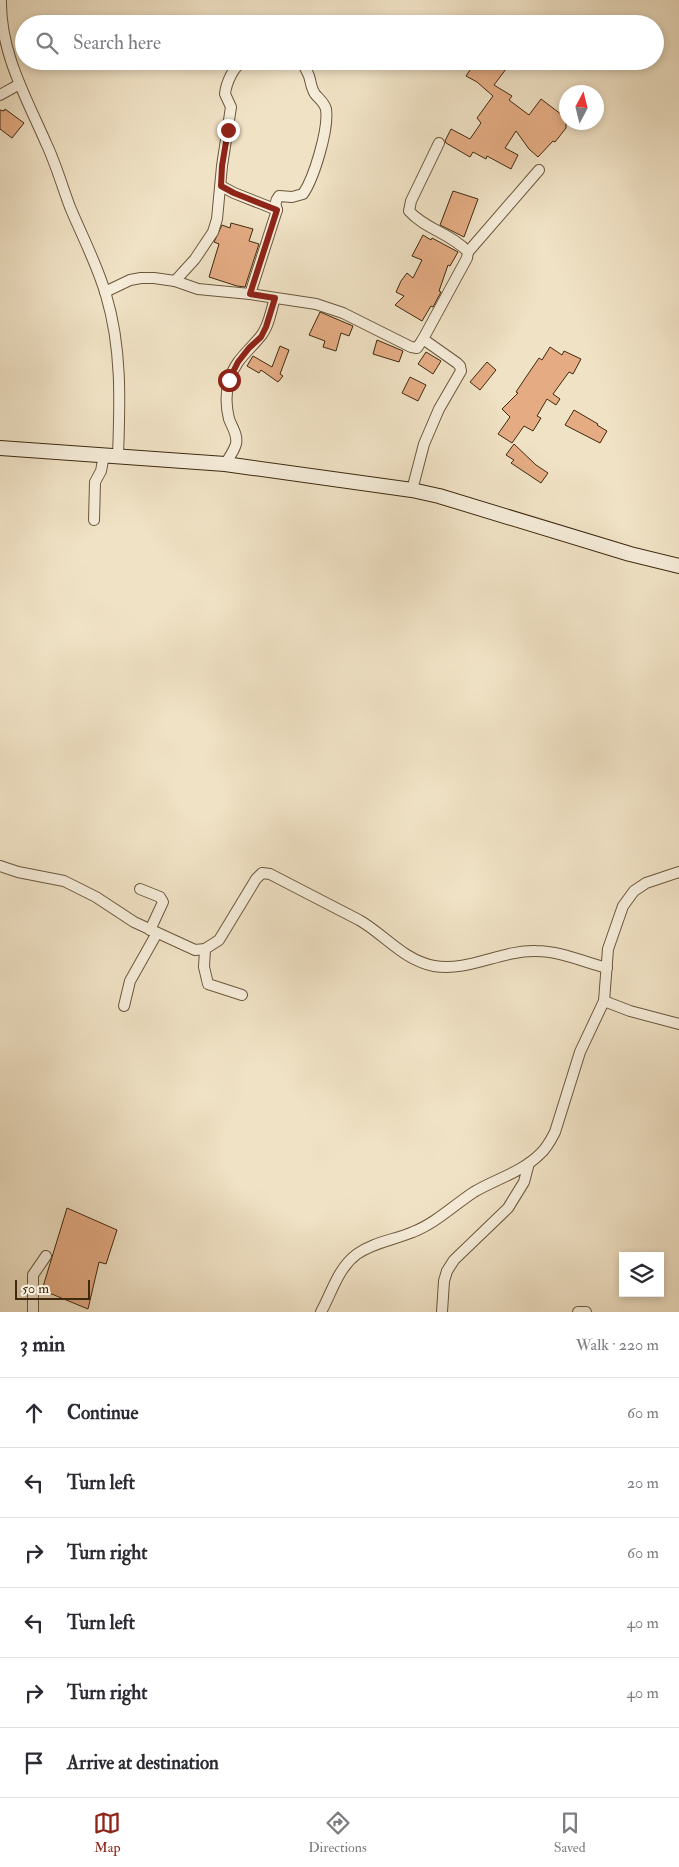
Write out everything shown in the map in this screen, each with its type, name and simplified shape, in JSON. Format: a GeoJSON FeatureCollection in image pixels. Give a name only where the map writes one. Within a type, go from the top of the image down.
{"type":"FeatureCollection","features":[{"type":"Feature","properties":{"kind":"street"},"geometry":{"type":"LineString","coordinates":[[1,0],[4,39],[10,64],[18,85],[47,143],[70,207],[85,238],[115,325],[120,389],[111,456],[95,482],[94,520]]}},
{"type":"Feature","properties":{"kind":"street"},"geometry":{"type":"LineString","coordinates":[[175,281],[195,259],[213,232],[217,219],[222,166],[232,108],[224,94],[235,70]]}},
{"type":"Feature","properties":{"kind":"street"},"geometry":{"type":"LineString","coordinates":[[250,294],[277,210],[275,204],[280,196],[298,196],[303,194],[314,175],[326,118],[323,102],[313,92],[306,70]]}},
{"type":"Feature","properties":{"kind":"street"},"geometry":{"type":"LineString","coordinates":[[0,95],[18,85]]}},
{"type":"Feature","properties":{"kind":"street"},"geometry":{"type":"LineString","coordinates":[[439,142],[411,201],[409,211],[463,246],[468,252]]}},
{"type":"Feature","properties":{"kind":"street"},"geometry":{"type":"LineString","coordinates":[[105,292],[130,280],[141,278],[175,281],[198,289],[250,294],[316,304],[343,313],[410,348],[417,348],[467,258],[468,252],[539,170]]}},
{"type":"Feature","properties":{"kind":"street"},"geometry":{"type":"LineString","coordinates":[[221,186],[277,210]]}},
{"type":"Feature","properties":{"kind":"street"},"geometry":{"type":"LineString","coordinates":[[225,464],[236,445],[236,436],[228,417],[226,397],[229,380],[238,362],[261,337],[275,298]]}},
{"type":"Feature","properties":{"kind":"street"},"geometry":{"type":"LineString","coordinates":[[412,490],[424,444],[439,409],[461,371],[457,363],[423,339]]}},
{"type":"Feature","properties":{"kind":"street"},"geometry":{"type":"LineString","coordinates":[[0,448],[225,464],[412,490],[439,496],[604,547],[679,566]]}},
{"type":"Feature","properties":{"kind":"street"},"geometry":{"type":"LineString","coordinates":[[0,866],[18,872],[64,881],[96,897],[134,922],[195,950],[205,950],[219,940],[256,879],[262,874],[270,874],[370,926],[397,949],[412,958],[433,966],[451,967],[536,950],[557,953],[607,968]]}},
{"type":"Feature","properties":{"kind":"street"},"geometry":{"type":"LineString","coordinates":[[321,1312],[339,1275],[357,1254],[382,1241],[414,1232],[475,1192],[529,1163],[550,1142],[555,1132],[580,1052],[604,1001],[608,949],[623,906],[634,891],[646,883],[679,872]]}},
{"type":"Feature","properties":{"kind":"street"},"geometry":{"type":"LineString","coordinates":[[124,1006],[130,981],[154,931],[163,902],[160,897],[140,889]]}},
{"type":"Feature","properties":{"kind":"street"},"geometry":{"type":"LineString","coordinates":[[205,950],[204,967],[208,984],[242,994]]}},
{"type":"Feature","properties":{"kind":"street"},"geometry":{"type":"LineString","coordinates":[[604,1001],[630,1011],[679,1024]]}},
{"type":"Feature","properties":{"kind":"street"},"geometry":{"type":"LineString","coordinates":[[442,1312],[444,1281],[447,1271],[454,1260],[508,1208],[524,1182],[529,1163]]}},
{"type":"Feature","properties":{"kind":"street"},"geometry":{"type":"LineString","coordinates":[[33,1312],[33,1275],[46,1256]]}},
{"type":"Feature","properties":{"kind":"street"},"geometry":{"type":"LineString","coordinates":[[578,1312],[586,1312]]}},
{"type":"Feature","properties":{"kind":"building"},"geometry":{"type":"Polygon","coordinates":[[[470,70],[505,70],[494,85],[512,96],[509,100],[529,115],[541,99],[559,113],[559,130],[564,130],[555,142],[553,141],[538,157],[529,149],[516,131],[505,148],[518,155],[511,169],[487,156],[486,159],[473,152],[470,157],[445,141],[451,129],[470,139],[481,123],[477,118],[493,96],[477,82],[466,76],[470,70]]]}},
{"type":"Feature","properties":{"kind":"building"},"geometry":{"type":"Polygon","coordinates":[[[5,109],[24,123],[12,138],[0,129],[0,110],[4,111],[5,109]]]}},
{"type":"Feature","properties":{"kind":"building"},"geometry":{"type":"Polygon","coordinates":[[[453,191],[478,199],[464,237],[440,225],[453,191]]]}},
{"type":"Feature","properties":{"kind":"building"},"geometry":{"type":"Polygon","coordinates":[[[231,223],[253,229],[249,241],[259,244],[245,287],[209,277],[219,244],[214,242],[222,225],[230,228],[231,223]]]}},
{"type":"Feature","properties":{"kind":"building"},"geometry":{"type":"Polygon","coordinates":[[[423,235],[458,252],[450,266],[448,265],[439,291],[441,292],[433,307],[431,306],[422,321],[395,305],[404,296],[396,292],[401,281],[407,273],[413,278],[422,260],[412,256],[423,235]]]}},
{"type":"Feature","properties":{"kind":"building"},"geometry":{"type":"Polygon","coordinates":[[[320,312],[353,326],[349,336],[341,333],[336,351],[323,347],[325,341],[309,335],[320,312]]]}},
{"type":"Feature","properties":{"kind":"building"},"geometry":{"type":"Polygon","coordinates":[[[377,340],[403,351],[399,362],[373,354],[377,340]]]}},
{"type":"Feature","properties":{"kind":"building"},"geometry":{"type":"Polygon","coordinates":[[[280,346],[289,350],[280,374],[283,376],[278,382],[261,370],[259,373],[247,366],[253,356],[272,367],[280,346]]]}},
{"type":"Feature","properties":{"kind":"building"},"geometry":{"type":"Polygon","coordinates":[[[550,347],[562,355],[564,351],[581,359],[573,374],[569,372],[553,394],[560,399],[556,405],[547,399],[537,416],[541,418],[533,431],[524,426],[512,443],[498,434],[510,417],[502,409],[518,393],[516,392],[539,358],[542,360],[550,347]]]}},
{"type":"Feature","properties":{"kind":"building"},"geometry":{"type":"Polygon","coordinates":[[[426,352],[441,361],[433,374],[418,364],[426,352]]]}},
{"type":"Feature","properties":{"kind":"building"},"geometry":{"type":"Polygon","coordinates":[[[487,362],[496,370],[480,390],[470,382],[487,362]]]}},
{"type":"Feature","properties":{"kind":"building"},"geometry":{"type":"Polygon","coordinates":[[[410,377],[426,385],[418,401],[402,393],[410,377]]]}},
{"type":"Feature","properties":{"kind":"building"},"geometry":{"type":"Polygon","coordinates":[[[574,410],[607,431],[600,443],[565,425],[574,410]]]}},
{"type":"Feature","properties":{"kind":"building"},"geometry":{"type":"Polygon","coordinates":[[[514,444],[536,465],[548,473],[541,483],[511,463],[514,460],[506,455],[514,444]]]}},
{"type":"Feature","properties":{"kind":"building"},"geometry":{"type":"Polygon","coordinates":[[[67,1208],[117,1230],[106,1264],[99,1262],[88,1309],[42,1290],[67,1208]]]}},
{"type":"Feature","properties":{"kind":"route"},"geometry":{"type":"LineString","coordinates":[[228,130],[221,186],[277,210],[250,294],[275,298],[261,337],[238,362],[229,380]]}}]}
